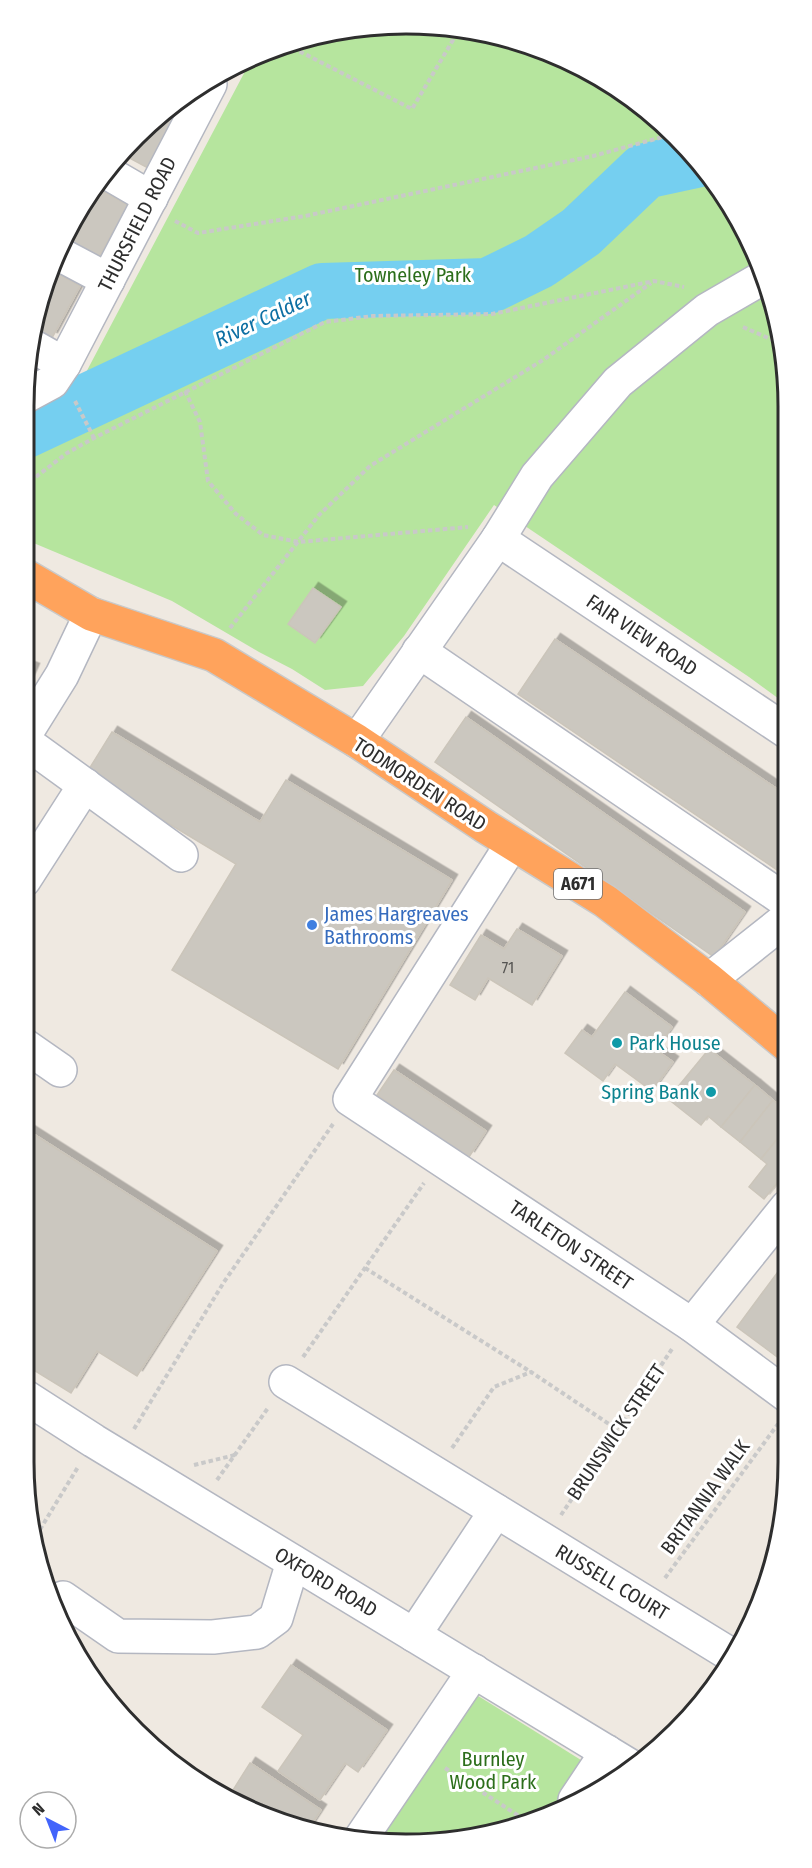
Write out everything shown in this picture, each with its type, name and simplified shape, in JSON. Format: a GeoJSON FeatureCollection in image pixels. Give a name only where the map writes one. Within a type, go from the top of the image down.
{"type":"FeatureCollection","features":[{"type":"Feature","properties":{"kind":"highway","name":"TODMORDEN ROAD"},"geometry":{"type":"LineString","coordinates":[[34,581],[91,614],[214,656],[357,741],[512,844],[605,901],[709,980],[778,1038]]}},
{"type":"Feature","properties":{"kind":"street","name":"THURSFIELD ROAD"},"geometry":{"type":"LineString","coordinates":[[35,391],[52,382],[64,364],[149,202],[197,99]]}},
{"type":"Feature","properties":{"kind":"street"},"geometry":{"type":"LineString","coordinates":[[114,177],[149,202]]}},
{"type":"Feature","properties":{"kind":"street"},"geometry":{"type":"LineString","coordinates":[[66,258],[108,280]]}},
{"type":"Feature","properties":{"kind":"street"},"geometry":{"type":"LineString","coordinates":[[357,741],[498,539],[537,476],[618,382],[707,310],[756,282]]}},
{"type":"Feature","properties":{"kind":"street"},"geometry":{"type":"LineString","coordinates":[[39,350],[64,364]]}},
{"type":"Feature","properties":{"kind":"street","name":"FAIR VIEW ROAD"},"geometry":{"type":"LineString","coordinates":[[498,539],[778,726]]}},
{"type":"Feature","properties":{"kind":"street"},"geometry":{"type":"LineString","coordinates":[[34,721],[62,675],[91,614]]}},
{"type":"Feature","properties":{"kind":"street"},"geometry":{"type":"LineString","coordinates":[[419,651],[778,896]]}},
{"type":"Feature","properties":{"kind":"street"},"geometry":{"type":"LineString","coordinates":[[34,746],[181,855]]}},
{"type":"Feature","properties":{"kind":"street"},"geometry":{"type":"LineString","coordinates":[[34,864],[84,785]]}},
{"type":"Feature","properties":{"kind":"street"},"geometry":{"type":"LineString","coordinates":[[350,1099],[512,844]]}},
{"type":"Feature","properties":{"kind":"street"},"geometry":{"type":"LineString","coordinates":[[709,980],[778,925]]}},
{"type":"Feature","properties":{"kind":"street"},"geometry":{"type":"LineString","coordinates":[[34,1052],[60,1070]]}},
{"type":"Feature","properties":{"kind":"street","name":"TARLETON STREET"},"geometry":{"type":"LineString","coordinates":[[350,1099],[691,1324],[778,1400]]}},
{"type":"Feature","properties":{"kind":"street"},"geometry":{"type":"LineString","coordinates":[[691,1324],[778,1218]]}},
{"type":"Feature","properties":{"kind":"street","name":"RUSSELL COURT"},"geometry":{"type":"LineString","coordinates":[[286,1382],[726,1652]]}},
{"type":"Feature","properties":{"kind":"street","name":"OXFORD ROAD"},"geometry":{"type":"LineString","coordinates":[[34,1402],[94,1441],[618,1759]]}},
{"type":"Feature","properties":{"kind":"street"},"geometry":{"type":"LineString","coordinates":[[414,1635],[496,1511]]}},
{"type":"Feature","properties":{"kind":"street"},"geometry":{"type":"LineString","coordinates":[[63,1598],[118,1636],[213,1637],[257,1632],[276,1618],[293,1562]]}},
{"type":"Feature","properties":{"kind":"street"},"geometry":{"type":"LineString","coordinates":[[366,1831],[474,1671]]}},
{"type":"Feature","properties":{"kind":"street"},"geometry":{"type":"LineString","coordinates":[[592,1784],[618,1759]]}},
{"type":"Feature","properties":{"kind":"path"},"geometry":{"type":"LineString","coordinates":[[298,51],[412,109],[454,38]]}},
{"type":"Feature","properties":{"kind":"path"},"geometry":{"type":"LineString","coordinates":[[149,202],[198,233],[305,216],[593,156],[662,137]]}},
{"type":"Feature","properties":{"kind":"path"},"geometry":{"type":"LineString","coordinates":[[34,478],[67,453],[94,438],[326,322],[373,316],[492,315],[654,281],[543,360],[370,466],[319,515],[226,633],[214,656]]}},
{"type":"Feature","properties":{"kind":"path"},"geometry":{"type":"LineString","coordinates":[[185,392],[200,422],[208,481],[236,514],[263,535],[299,543],[478,526],[498,539]]}},
{"type":"Feature","properties":{"kind":"path"},"geometry":{"type":"LineString","coordinates":[[73,397],[94,438]]}},
{"type":"Feature","properties":{"kind":"path"},"geometry":{"type":"LineString","coordinates":[[134,1430],[224,1281],[350,1099]]}},
{"type":"Feature","properties":{"kind":"path"},"geometry":{"type":"LineString","coordinates":[[199,1505],[441,1159]]}},
{"type":"Feature","properties":{"kind":"path"},"geometry":{"type":"LineString","coordinates":[[365,1268],[531,1371],[618,1430]]}},
{"type":"Feature","properties":{"kind":"path","name":"BRUNSWICK STREET"},"geometry":{"type":"LineString","coordinates":[[544,1540],[691,1324]]}},
{"type":"Feature","properties":{"kind":"path"},"geometry":{"type":"LineString","coordinates":[[435,1474],[494,1387],[531,1371]]}},
{"type":"Feature","properties":{"kind":"path","name":"BRITANNIA WALK"},"geometry":{"type":"LineString","coordinates":[[647,1603],[778,1416]]}},
{"type":"Feature","properties":{"kind":"path"},"geometry":{"type":"LineString","coordinates":[[41,1528],[94,1441]]}},
{"type":"Feature","properties":{"kind":"path"},"geometry":{"type":"LineString","coordinates":[[419,1752],[519,1816]]}},
{"type":"Feature","properties":{"kind":"green space","name":"Towneley Park"},"geometry":{"type":"Polygon","coordinates":[[[406,34],[454,38],[502,47],[570,73],[592,84],[632,111],[669,143],[685,161],[728,220],[758,287],[770,334],[777,382],[778,698],[494,505],[404,636],[363,686],[325,690],[172,601],[34,543],[34,406],[82,380],[245,72],[310,47],[358,38],[406,34]]]}},
{"type":"Feature","properties":{"kind":"green space","name":"Burnley Wood Park"},"geometry":{"type":"Polygon","coordinates":[[[475,1694],[605,1775],[548,1805],[502,1821],[430,1833],[384,1833],[475,1694]]]}},
{"type":"Feature","properties":{"kind":"building"},"geometry":{"type":"Polygon","coordinates":[[[176,116],[148,168],[130,158],[143,143],[176,116]]]}},
{"type":"Feature","properties":{"kind":"building"},"geometry":{"type":"Polygon","coordinates":[[[103,191],[128,205],[99,257],[73,243],[84,220],[103,191]]]}},
{"type":"Feature","properties":{"kind":"building"},"geometry":{"type":"Polygon","coordinates":[[[59,274],[80,286],[52,338],[42,333],[59,274]]]}},
{"type":"Feature","properties":{"kind":"building"},"geometry":{"type":"Polygon","coordinates":[[[313,588],[341,607],[315,643],[288,624],[313,588]]]}},
{"type":"Feature","properties":{"kind":"building"},"geometry":{"type":"Polygon","coordinates":[[[555,639],[778,790],[778,871],[518,694],[555,639]]]}},
{"type":"Feature","properties":{"kind":"building"},"geometry":{"type":"Polygon","coordinates":[[[466,717],[745,912],[714,957],[435,762],[466,717]]]}},
{"type":"Feature","properties":{"kind":"building","name":"James Hargreaves Bathrooms"},"geometry":{"type":"Polygon","coordinates":[[[112,732],[260,822],[286,780],[452,880],[338,1069],[172,970],[236,864],[86,774],[112,732]]]}},
{"type":"Feature","properties":{"kind":"building"},"geometry":{"type":"Polygon","coordinates":[[[517,929],[562,956],[532,1005],[488,978],[475,1000],[450,985],[481,935],[504,949],[517,929]]]}},
{"type":"Feature","properties":{"kind":"building","name":"Park House"},"geometry":{"type":"Polygon","coordinates":[[[625,992],[672,1027],[656,1050],[673,1062],[652,1091],[615,1064],[603,1081],[565,1053],[582,1030],[592,1037],[625,992]]]}},
{"type":"Feature","properties":{"kind":"building","name":"Spring Bank"},"geometry":{"type":"Polygon","coordinates":[[[709,1049],[755,1085],[721,1127],[708,1116],[701,1125],[668,1099],[709,1049]]]}},
{"type":"Feature","properties":{"kind":"building"},"geometry":{"type":"Polygon","coordinates":[[[394,1070],[486,1131],[469,1157],[377,1095],[394,1070]]]}},
{"type":"Feature","properties":{"kind":"building"},"geometry":{"type":"Polygon","coordinates":[[[755,1085],[773,1100],[740,1142],[721,1127],[755,1085]]]}},
{"type":"Feature","properties":{"kind":"building"},"geometry":{"type":"Polygon","coordinates":[[[773,1100],[778,1104],[778,1138],[761,1159],[740,1142],[773,1100]]]}},
{"type":"Feature","properties":{"kind":"building"},"geometry":{"type":"Polygon","coordinates":[[[34,1134],[217,1251],[137,1376],[97,1351],[71,1393],[34,1370],[34,1134]]]}},
{"type":"Feature","properties":{"kind":"building"},"geometry":{"type":"Polygon","coordinates":[[[778,1138],[778,1182],[764,1199],[749,1187],[767,1164],[761,1159],[778,1138]]]}},
{"type":"Feature","properties":{"kind":"building"},"geometry":{"type":"Polygon","coordinates":[[[778,1272],[778,1358],[737,1327],[778,1272]]]}},
{"type":"Feature","properties":{"kind":"building"},"geometry":{"type":"Polygon","coordinates":[[[291,1665],[387,1730],[358,1772],[345,1763],[320,1800],[278,1771],[303,1735],[262,1707],[291,1665]]]}},
{"type":"Feature","properties":{"kind":"building"},"geometry":{"type":"Polygon","coordinates":[[[250,1763],[321,1810],[313,1822],[310,1821],[264,1805],[233,1790],[250,1763]]]}},
{"type":"Feature","properties":{"kind":"waterway","name":"River Calder"},"geometry":{"type":"LineString","coordinates":[[34,426],[322,291],[488,286],[539,261],[581,232],[645,171],[686,162]]}},
{"type":"Feature","properties":{"kind":"place","name":"James Hargreaves Bathrooms"},"geometry":{"type":"Point","coordinates":[312,925]}},
{"type":"Feature","properties":{"kind":"place","name":"Park House"},"geometry":{"type":"Point","coordinates":[617,1043]}},
{"type":"Feature","properties":{"kind":"place","name":"Spring Bank"},"geometry":{"type":"Point","coordinates":[711,1092]}}]}
